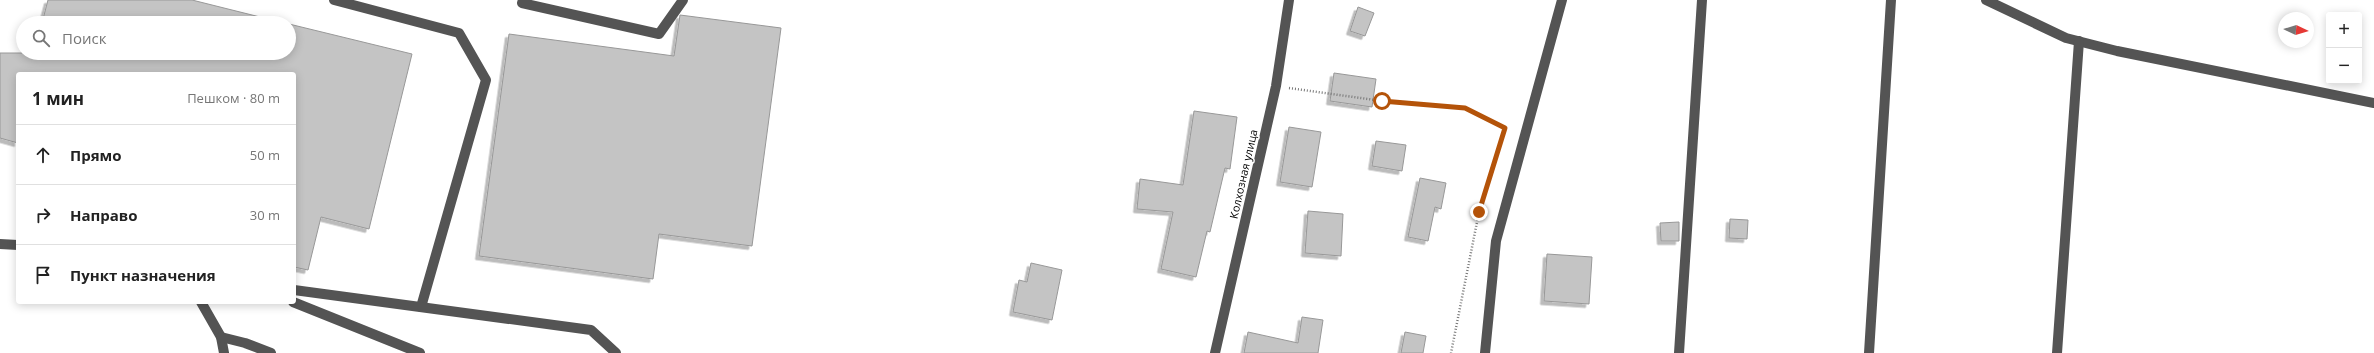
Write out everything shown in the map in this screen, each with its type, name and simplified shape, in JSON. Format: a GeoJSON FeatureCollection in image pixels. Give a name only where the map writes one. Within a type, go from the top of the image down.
{"type":"FeatureCollection","features":[{"type":"Feature","properties":{"kind":"street"},"geometry":{"type":"LineString","coordinates":[[334,0],[459,33],[486,80],[421,307]]}},
{"type":"Feature","properties":{"kind":"street"},"geometry":{"type":"LineString","coordinates":[[523,0],[522,3],[659,34],[683,0]]}},
{"type":"Feature","properties":{"kind":"street","name":"Колхозная улица"},"geometry":{"type":"LineString","coordinates":[[1216,353],[1276,86],[1289,0]]}},
{"type":"Feature","properties":{"kind":"street"},"geometry":{"type":"LineString","coordinates":[[1484,353],[1496,241],[1562,0]]}},
{"type":"Feature","properties":{"kind":"street"},"geometry":{"type":"LineString","coordinates":[[1679,353],[1702,0]]}},
{"type":"Feature","properties":{"kind":"street"},"geometry":{"type":"LineString","coordinates":[[1869,353],[1891,0]]}},
{"type":"Feature","properties":{"kind":"street"},"geometry":{"type":"LineString","coordinates":[[1986,0],[2066,38],[2374,103]]}},
{"type":"Feature","properties":{"kind":"street"},"geometry":{"type":"LineString","coordinates":[[2057,353],[2079,41]]}},
{"type":"Feature","properties":{"kind":"street"},"geometry":{"type":"LineString","coordinates":[[0,244],[16,246]]}},
{"type":"Feature","properties":{"kind":"street"},"geometry":{"type":"LineString","coordinates":[[296,290],[591,330],[616,353]]}},
{"type":"Feature","properties":{"kind":"street"},"geometry":{"type":"LineString","coordinates":[[296,303],[420,353]]}},
{"type":"Feature","properties":{"kind":"street"},"geometry":{"type":"LineString","coordinates":[[202,304],[221,337],[224,353]]}},
{"type":"Feature","properties":{"kind":"street"},"geometry":{"type":"LineString","coordinates":[[221,337],[245,343],[272,353]]}},
{"type":"Feature","properties":{"kind":"path"},"geometry":{"type":"LineString","coordinates":[[1276,86],[1382,101],[1465,108],[1505,128],[1479,212],[1451,353]]}},
{"type":"Feature","properties":{"kind":"building"},"geometry":{"type":"Polygon","coordinates":[[[48,0],[192,0],[256,16],[44,16],[48,0]]]}},
{"type":"Feature","properties":{"kind":"building"},"geometry":{"type":"Polygon","coordinates":[[[1358,7],[1374,13],[1365,36],[1350,31],[1358,7]]]}},
{"type":"Feature","properties":{"kind":"building"},"geometry":{"type":"Polygon","coordinates":[[[680,15],[781,28],[752,246],[659,234],[653,279],[479,256],[509,34],[674,56],[680,15]]]}},
{"type":"Feature","properties":{"kind":"building"},"geometry":{"type":"Polygon","coordinates":[[[296,26],[412,54],[369,229],[321,217],[308,270],[296,267],[296,72],[16,72],[16,142],[0,138],[0,53],[16,53],[16,60],[296,60],[296,26]]]}},
{"type":"Feature","properties":{"kind":"building"},"geometry":{"type":"Polygon","coordinates":[[[1334,73],[1376,79],[1372,107],[1330,101],[1334,73]]]}},
{"type":"Feature","properties":{"kind":"building"},"geometry":{"type":"Polygon","coordinates":[[[1194,111],[1237,117],[1230,169],[1225,168],[1210,232],[1207,231],[1196,277],[1161,269],[1173,212],[1137,209],[1140,179],[1183,185],[1194,111]]]}},
{"type":"Feature","properties":{"kind":"building"},"geometry":{"type":"Polygon","coordinates":[[[1289,127],[1321,132],[1312,187],[1280,182],[1289,127]]]}},
{"type":"Feature","properties":{"kind":"building"},"geometry":{"type":"Polygon","coordinates":[[[1376,141],[1406,145],[1402,171],[1372,166],[1376,141]]]}},
{"type":"Feature","properties":{"kind":"building"},"geometry":{"type":"Polygon","coordinates":[[[1420,178],[1446,183],[1441,209],[1435,207],[1428,241],[1408,237],[1420,178]]]}},
{"type":"Feature","properties":{"kind":"building"},"geometry":{"type":"Polygon","coordinates":[[[1308,211],[1343,214],[1341,256],[1305,253],[1308,211]]]}},
{"type":"Feature","properties":{"kind":"building"},"geometry":{"type":"Polygon","coordinates":[[[1730,219],[1748,220],[1747,239],[1729,238],[1730,219]]]}},
{"type":"Feature","properties":{"kind":"building"},"geometry":{"type":"Polygon","coordinates":[[[1679,222],[1679,241],[1661,241],[1660,223],[1679,222]]]}},
{"type":"Feature","properties":{"kind":"building"},"geometry":{"type":"Polygon","coordinates":[[[1547,254],[1592,257],[1589,304],[1544,301],[1547,254]]]}},
{"type":"Feature","properties":{"kind":"building"},"geometry":{"type":"Polygon","coordinates":[[[1031,263],[1062,270],[1052,320],[1013,312],[1019,280],[1027,282],[1031,263]]]}},
{"type":"Feature","properties":{"kind":"building"},"geometry":{"type":"Polygon","coordinates":[[[1302,317],[1323,320],[1318,353],[1244,353],[1248,332],[1298,343],[1302,317]]]}},
{"type":"Feature","properties":{"kind":"building"},"geometry":{"type":"Polygon","coordinates":[[[1405,332],[1426,336],[1423,353],[1401,353],[1405,332]]]}},
{"type":"Feature","properties":{"kind":"route"},"geometry":{"type":"LineString","coordinates":[[1382,101],[1465,108],[1505,128],[1479,212]]}}]}
